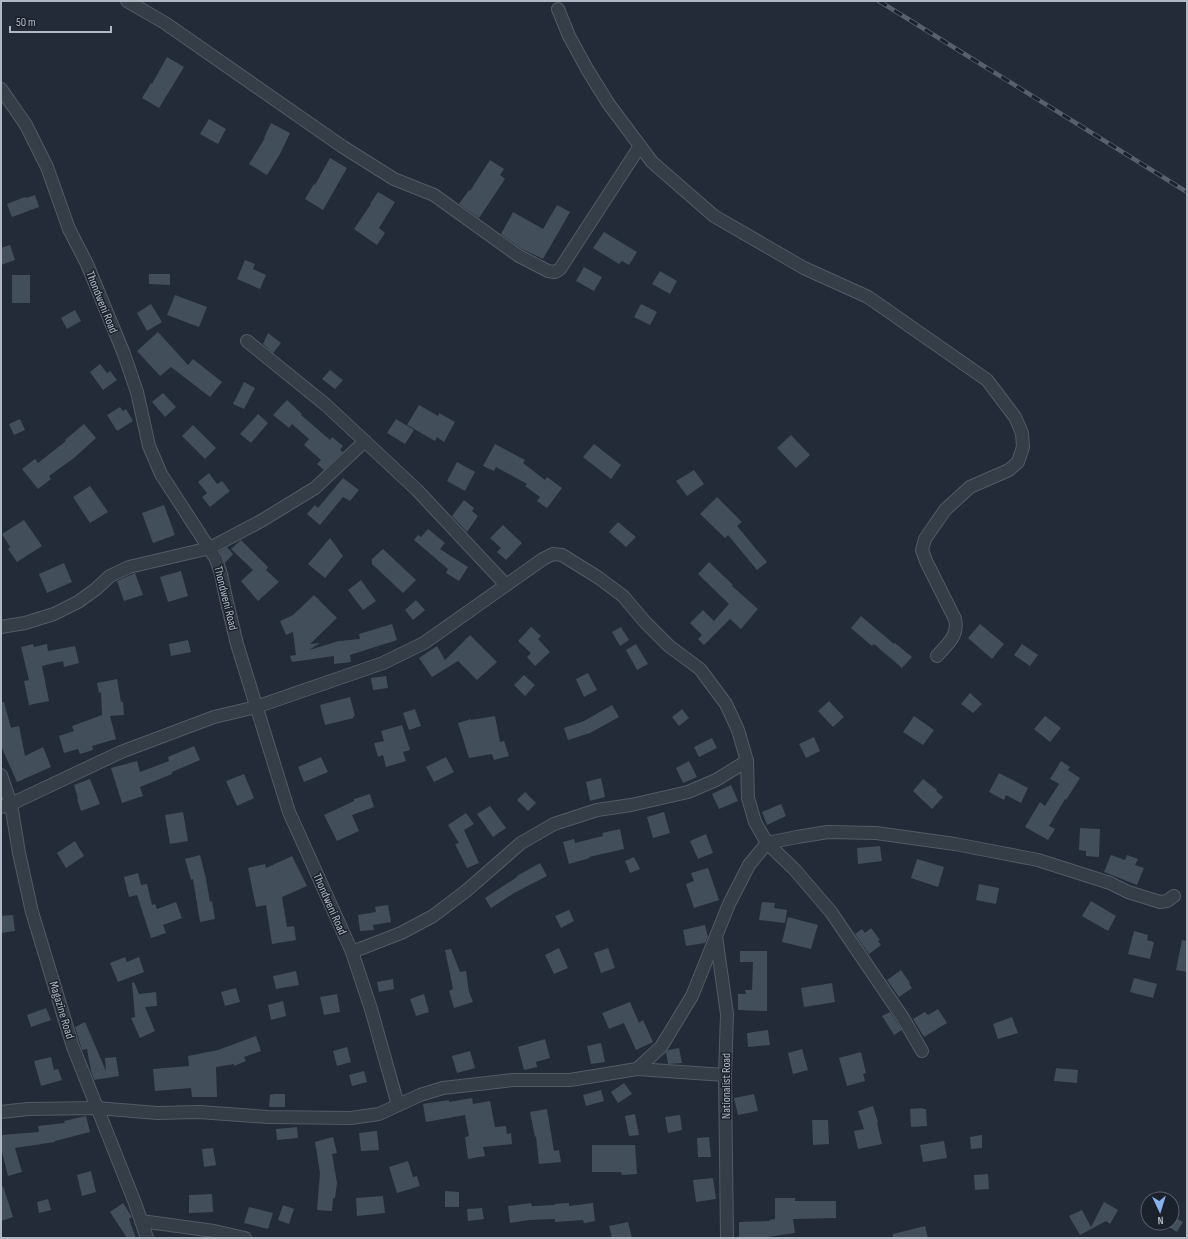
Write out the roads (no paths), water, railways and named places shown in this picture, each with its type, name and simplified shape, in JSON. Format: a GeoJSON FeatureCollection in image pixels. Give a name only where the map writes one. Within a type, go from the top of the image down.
{"type":"FeatureCollection","features":[{"type":"Feature","properties":{"kind":"street"},"geometry":{"type":"LineString","coordinates":[[127,1],[165,23],[343,146],[394,179],[434,196],[519,256],[548,271],[555,272],[560,269],[640,146]]}},
{"type":"Feature","properties":{"kind":"street"},"geometry":{"type":"LineString","coordinates":[[558,9],[569,36],[587,69],[608,103],[652,162],[714,216],[804,268],[868,297],[987,380],[1015,417],[1022,433],[1023,447],[1018,462],[1009,470],[970,487],[944,510],[925,539],[922,550],[926,562],[955,619],[956,626],[954,636],[937,656]]}},
{"type":"Feature","properties":{"kind":"street","name":"Thondweni Road"},"geometry":{"type":"LineString","coordinates":[[1,90],[26,125],[47,166],[69,229],[87,264],[124,354],[136,392],[149,446],[161,474],[216,559],[221,574],[237,644],[289,812],[352,952],[371,1009],[398,1105]]}},
{"type":"Feature","properties":{"kind":"street"},"geometry":{"type":"LineString","coordinates":[[247,341],[326,405],[365,441],[417,490],[506,585]]}},
{"type":"Feature","properties":{"kind":"street"},"geometry":{"type":"LineString","coordinates":[[1,627],[25,623],[54,614],[78,602],[96,589],[110,576],[129,567],[210,548],[261,521],[315,488],[365,441]]}},
{"type":"Feature","properties":{"kind":"street"},"geometry":{"type":"LineString","coordinates":[[6,806],[121,752],[214,717],[256,706],[320,685],[390,659],[424,643],[543,558],[553,554],[562,555],[599,578],[623,596],[645,622],[669,646],[700,669],[726,704],[738,730],[748,761],[748,798],[755,822],[767,843],[795,870],[831,912],[903,1018],[922,1051]]}},
{"type":"Feature","properties":{"kind":"street"},"geometry":{"type":"LineString","coordinates":[[352,952],[401,933],[433,916],[466,891],[522,843],[554,824],[597,810],[631,805],[688,792],[716,780],[748,761]]}},
{"type":"Feature","properties":{"kind":"street","name":"Magazine Road"},"geometry":{"type":"LineString","coordinates":[[1,775],[6,806],[32,912],[73,1047],[147,1238]]}},
{"type":"Feature","properties":{"kind":"street"},"geometry":{"type":"LineString","coordinates":[[637,1069],[661,1047],[692,996],[729,904],[749,865],[767,843],[828,832],[876,833],[955,844],[1038,860],[1110,883],[1128,892],[1160,902],[1168,901],[1174,896]]}},
{"type":"Feature","properties":{"kind":"street","name":"Nationalist Road"},"geometry":{"type":"LineString","coordinates":[[716,935],[727,1014],[725,1075],[727,1238]]}},
{"type":"Feature","properties":{"kind":"street"},"geometry":{"type":"LineString","coordinates":[[1,1112],[28,1109],[97,1108],[157,1112],[199,1112],[268,1117],[351,1118],[379,1114],[420,1095],[443,1088],[513,1080],[570,1080],[637,1069],[725,1075]]}},
{"type":"Feature","properties":{"kind":"street"},"geometry":{"type":"LineString","coordinates":[[141,1221],[214,1231],[245,1238]]}},
{"type":"Feature","properties":{"kind":"railway"},"geometry":{"type":"LineString","coordinates":[[879,1],[1187,192]]}}]}
